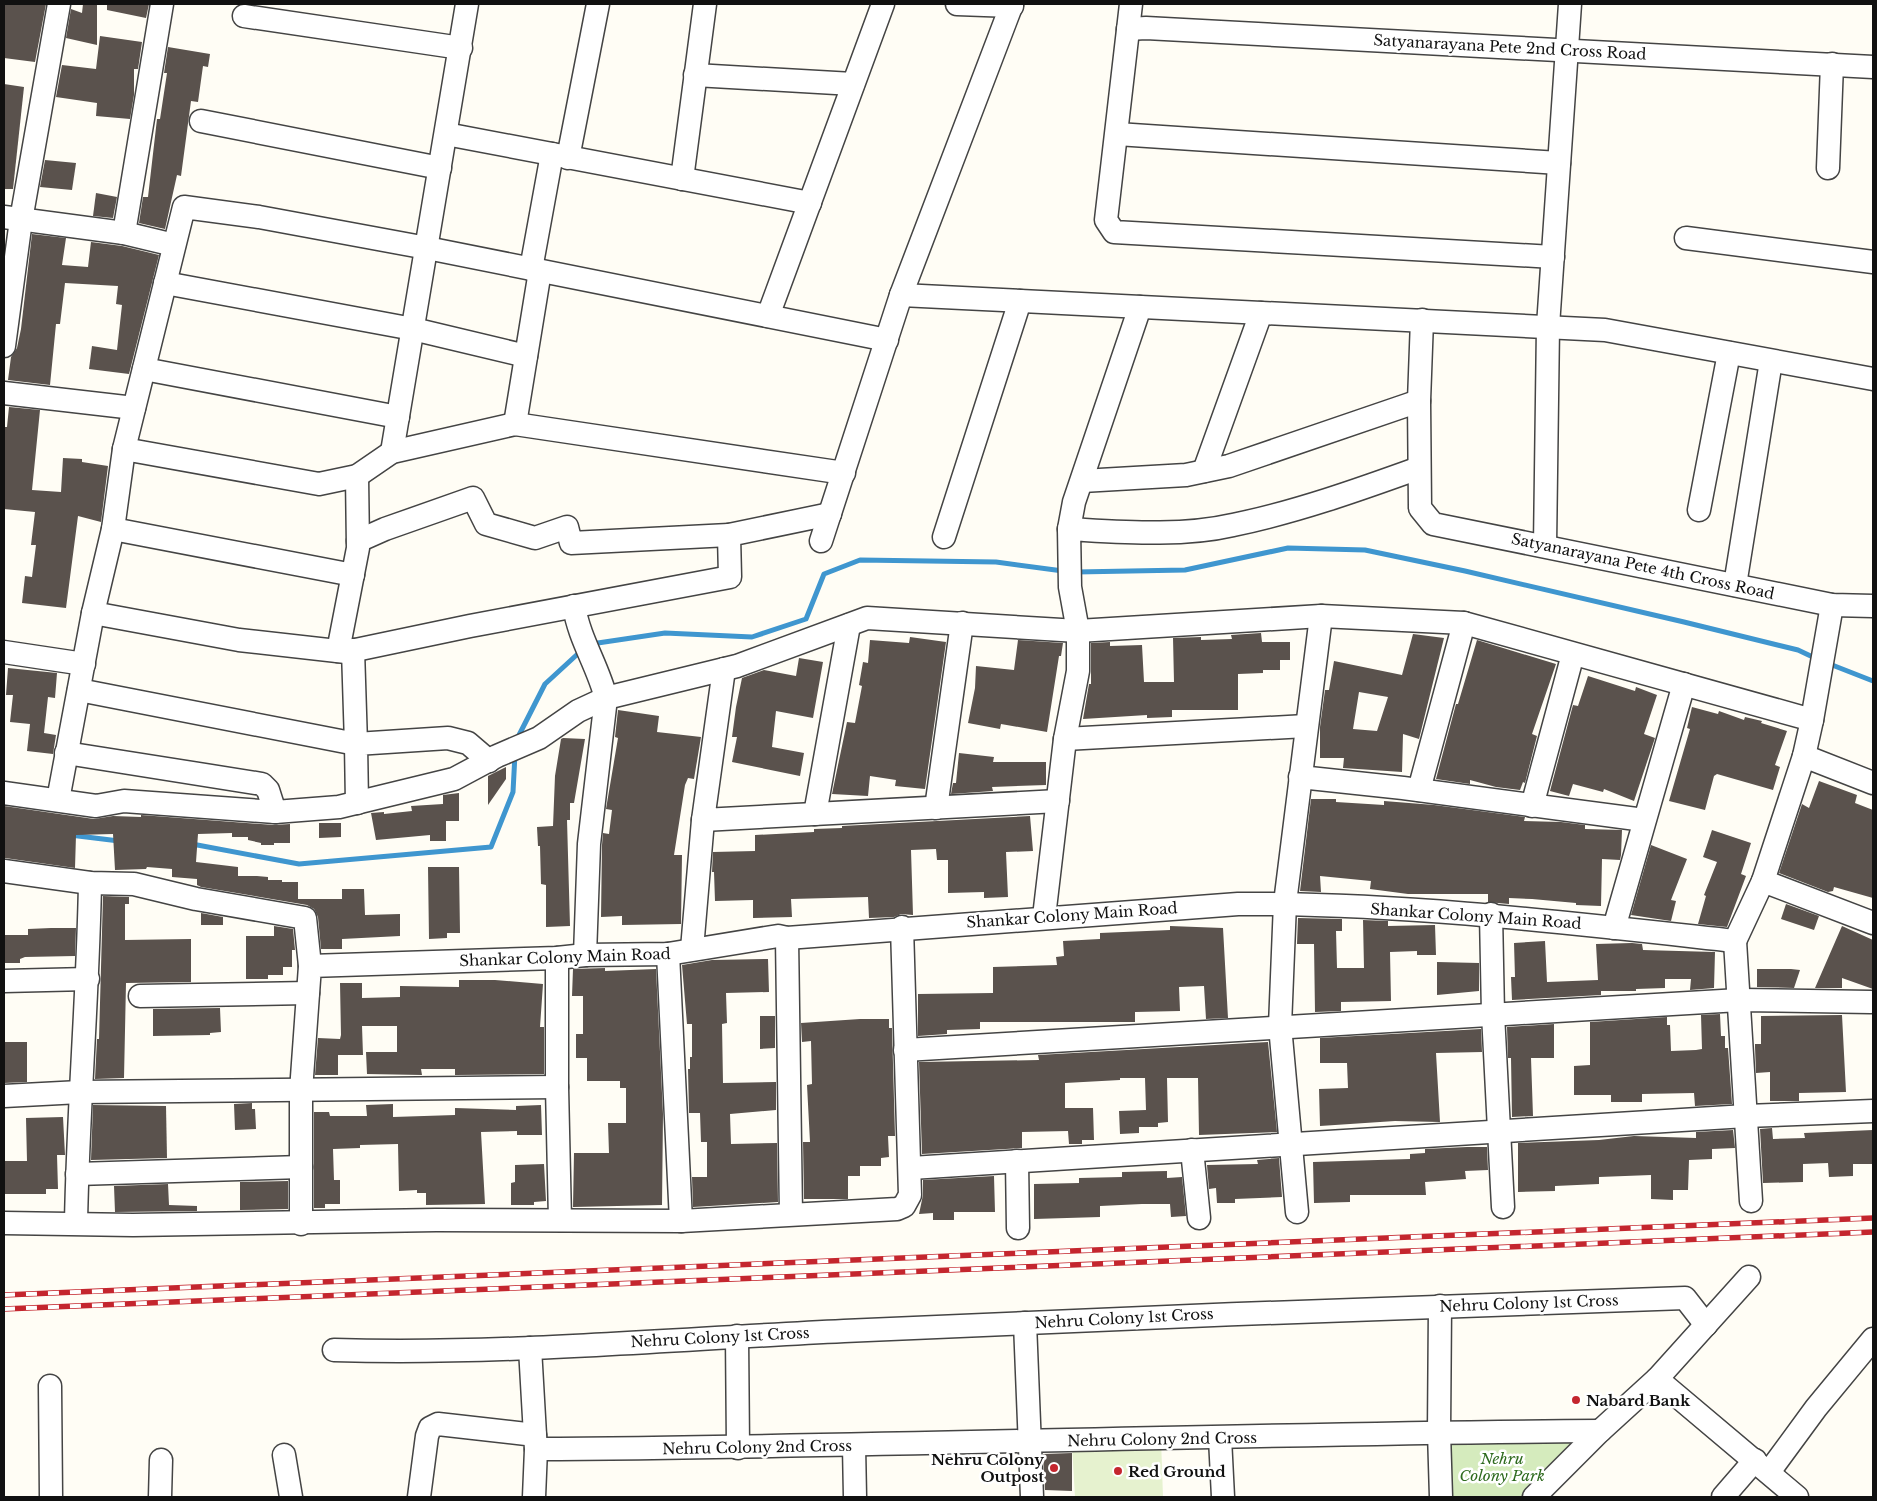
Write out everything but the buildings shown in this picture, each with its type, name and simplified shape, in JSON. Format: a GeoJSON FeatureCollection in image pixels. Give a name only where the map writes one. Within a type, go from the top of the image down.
{"type":"FeatureCollection","features":[{"type":"Feature","properties":{"kind":"street"},"geometry":{"type":"LineString","coordinates":[[4,346],[12,218],[59,4]]}},
{"type":"Feature","properties":{"kind":"street"},"geometry":{"type":"LineString","coordinates":[[124,233],[162,4]]}},
{"type":"Feature","properties":{"kind":"street"},"geometry":{"type":"LineString","coordinates":[[392,452],[467,4]]}},
{"type":"Feature","properties":{"kind":"street"},"geometry":{"type":"LineString","coordinates":[[515,424],[526,356],[535,270],[560,156],[598,4]]}},
{"type":"Feature","properties":{"kind":"street"},"geometry":{"type":"LineString","coordinates":[[682,179],[705,4]]}},
{"type":"Feature","properties":{"kind":"street"},"geometry":{"type":"LineString","coordinates":[[768,316],[883,4]]}},
{"type":"Feature","properties":{"kind":"street"},"geometry":{"type":"LineString","coordinates":[[821,541],[901,296],[1012,5],[957,4]]}},
{"type":"Feature","properties":{"kind":"street"},"geometry":{"type":"LineString","coordinates":[[1131,4],[1137,28],[1117,134],[1106,220],[1114,232],[1553,257]]}},
{"type":"Feature","properties":{"kind":"street"},"geometry":{"type":"LineString","coordinates":[[1545,546],[1548,326],[1570,4]]}},
{"type":"Feature","properties":{"kind":"street"},"geometry":{"type":"LineString","coordinates":[[244,16],[461,48]]}},
{"type":"Feature","properties":{"kind":"street","name":"Satyanarayana Pete 2nd Cross Road"},"geometry":{"type":"LineString","coordinates":[[1137,28],[1873,66]]}},
{"type":"Feature","properties":{"kind":"street"},"geometry":{"type":"LineString","coordinates":[[1828,168],[1832,64]]}},
{"type":"Feature","properties":{"kind":"street"},"geometry":{"type":"LineString","coordinates":[[695,75],[854,84]]}},
{"type":"Feature","properties":{"kind":"street"},"geometry":{"type":"LineString","coordinates":[[201,121],[440,168]]}},
{"type":"Feature","properties":{"kind":"street"},"geometry":{"type":"LineString","coordinates":[[446,134],[810,203]]}},
{"type":"Feature","properties":{"kind":"street"},"geometry":{"type":"LineString","coordinates":[[1117,134],[1559,164]]}},
{"type":"Feature","properties":{"kind":"street"},"geometry":{"type":"LineString","coordinates":[[58,800],[93,613],[113,529],[124,450],[184,207],[259,217],[427,248],[887,340]]}},
{"type":"Feature","properties":{"kind":"street"},"geometry":{"type":"LineString","coordinates":[[12,218],[124,233],[174,245]]}},
{"type":"Feature","properties":{"kind":"street"},"geometry":{"type":"LineString","coordinates":[[1686,238],[1873,262]]}},
{"type":"Feature","properties":{"kind":"street"},"geometry":{"type":"LineString","coordinates":[[165,283],[413,329],[526,356]]}},
{"type":"Feature","properties":{"kind":"street"},"geometry":{"type":"LineString","coordinates":[[901,296],[1605,330],[1873,379]]}},
{"type":"Feature","properties":{"kind":"street"},"geometry":{"type":"LineString","coordinates":[[944,537],[1020,301]]}},
{"type":"Feature","properties":{"kind":"street"},"geometry":{"type":"LineString","coordinates":[[1044,917],[1065,739],[1078,671],[1078,630],[1070,587],[1069,540],[1074,502],[1140,307]]}},
{"type":"Feature","properties":{"kind":"street"},"geometry":{"type":"LineString","coordinates":[[1204,471],[1260,313]]}},
{"type":"Feature","properties":{"kind":"street"},"geometry":{"type":"LineString","coordinates":[[1069,540],[1126,533],[1232,526],[1356,491],[1419,468],[1422,320]]}},
{"type":"Feature","properties":{"kind":"street"},"geometry":{"type":"LineString","coordinates":[[1699,510],[1729,354]]}},
{"type":"Feature","properties":{"kind":"street"},"geometry":{"type":"LineString","coordinates":[[1735,585],[1771,361]]}},
{"type":"Feature","properties":{"kind":"street"},"geometry":{"type":"LineString","coordinates":[[144,369],[398,416]]}},
{"type":"Feature","properties":{"kind":"street"},"geometry":{"type":"LineString","coordinates":[[4,393],[134,408]]}},
{"type":"Feature","properties":{"kind":"street"},"geometry":{"type":"LineString","coordinates":[[1082,481],[1186,475],[1229,466],[1419,401]]}},
{"type":"Feature","properties":{"kind":"street"},"geometry":{"type":"LineString","coordinates":[[124,450],[319,484],[357,476],[392,452],[515,424],[844,473]]}},
{"type":"Feature","properties":{"kind":"street","name":"Satyanarayana Pete 4th Cross Road"},"geometry":{"type":"LineString","coordinates":[[1419,468],[1420,508],[1433,524],[1832,605],[1873,606]]}},
{"type":"Feature","properties":{"kind":"street"},"geometry":{"type":"LineString","coordinates":[[357,476],[358,541],[345,651],[356,744],[357,803]]}},
{"type":"Feature","properties":{"kind":"street"},"geometry":{"type":"LineString","coordinates":[[358,541],[385,529],[473,498],[486,524],[535,538],[567,527],[571,543],[729,535],[830,514]]}},
{"type":"Feature","properties":{"kind":"street"},"geometry":{"type":"LineString","coordinates":[[113,529],[353,575]]}},
{"type":"Feature","properties":{"kind":"street"},"geometry":{"type":"LineString","coordinates":[[93,613],[239,640],[345,651],[730,577],[729,535]]}},
{"type":"Feature","properties":{"kind":"street"},"geometry":{"type":"LineString","coordinates":[[1751,1201],[1735,941],[1763,882],[1804,756],[1832,605]]}},
{"type":"Feature","properties":{"kind":"street"},"geometry":{"type":"LineString","coordinates":[[574,606],[586,647],[602,680],[606,698],[589,844],[585,955]]}},
{"type":"Feature","properties":{"kind":"street"},"geometry":{"type":"LineString","coordinates":[[4,793],[96,806],[124,802],[275,812],[319,810],[357,803],[454,779],[493,758],[539,738],[578,711],[606,698],[737,666],[866,618],[1078,630],[1321,616],[1464,624],[1812,720]]}},
{"type":"Feature","properties":{"kind":"street"},"geometry":{"type":"LineString","coordinates":[[1298,1212],[1280,1026],[1285,903],[1321,616]]}},
{"type":"Feature","properties":{"kind":"street"},"geometry":{"type":"LineString","coordinates":[[936,808],[962,623]]}},
{"type":"Feature","properties":{"kind":"street"},"geometry":{"type":"LineString","coordinates":[[815,814],[849,624]]}},
{"type":"Feature","properties":{"kind":"street"},"geometry":{"type":"LineString","coordinates":[[1419,790],[1464,624]]}},
{"type":"Feature","properties":{"kind":"street"},"geometry":{"type":"LineString","coordinates":[[4,652],[84,664]]}},
{"type":"Feature","properties":{"kind":"street"},"geometry":{"type":"LineString","coordinates":[[1532,806],[1573,654]]}},
{"type":"Feature","properties":{"kind":"street"},"geometry":{"type":"LineString","coordinates":[[692,949],[702,820],[724,669]]}},
{"type":"Feature","properties":{"kind":"street"},"geometry":{"type":"LineString","coordinates":[[1614,928],[1684,684]]}},
{"type":"Feature","properties":{"kind":"street"},"geometry":{"type":"LineString","coordinates":[[79,690],[356,744],[448,738],[468,743],[493,758]]}},
{"type":"Feature","properties":{"kind":"street"},"geometry":{"type":"LineString","coordinates":[[1065,739],[1306,726]]}},
{"type":"Feature","properties":{"kind":"street"},"geometry":{"type":"LineString","coordinates":[[66,753],[262,784],[268,790],[275,812]]}},
{"type":"Feature","properties":{"kind":"street"},"geometry":{"type":"LineString","coordinates":[[1804,756],[1873,783]]}},
{"type":"Feature","properties":{"kind":"street"},"geometry":{"type":"LineString","coordinates":[[1300,777],[1419,790],[1644,820]]}},
{"type":"Feature","properties":{"kind":"street"},"geometry":{"type":"LineString","coordinates":[[702,820],[1058,801]]}},
{"type":"Feature","properties":{"kind":"street"},"geometry":{"type":"LineString","coordinates":[[4,871],[90,883],[134,884],[196,899],[305,918],[310,966],[302,1091],[300,1224]]}},
{"type":"Feature","properties":{"kind":"street"},"geometry":{"type":"LineString","coordinates":[[1763,882],[1873,923]]}},
{"type":"Feature","properties":{"kind":"street"},"geometry":{"type":"LineString","coordinates":[[76,1222],[80,1092],[88,979],[90,883]]}},
{"type":"Feature","properties":{"kind":"street","name":"Shankar Colony Main Road"},"geometry":{"type":"LineString","coordinates":[[310,966],[557,958],[585,955],[668,954],[778,936],[787,938],[1044,917],[1238,904],[1285,903],[1491,914],[1735,941]]}},
{"type":"Feature","properties":{"kind":"street"},"geometry":{"type":"LineString","coordinates":[[1491,914],[1493,1014],[1503,1207]]}},
{"type":"Feature","properties":{"kind":"street"},"geometry":{"type":"LineString","coordinates":[[4,1223],[76,1222],[133,1225],[560,1220],[681,1221],[897,1209],[904,1206],[910,1195],[911,1168],[905,1050],[902,928]]}},
{"type":"Feature","properties":{"kind":"street"},"geometry":{"type":"LineString","coordinates":[[787,938],[791,1214]]}},
{"type":"Feature","properties":{"kind":"street"},"geometry":{"type":"LineString","coordinates":[[668,954],[681,1221]]}},
{"type":"Feature","properties":{"kind":"street"},"geometry":{"type":"LineString","coordinates":[[557,958],[560,1220]]}},
{"type":"Feature","properties":{"kind":"street"},"geometry":{"type":"LineString","coordinates":[[4,981],[88,979]]}},
{"type":"Feature","properties":{"kind":"street"},"geometry":{"type":"LineString","coordinates":[[140,996],[308,993]]}},
{"type":"Feature","properties":{"kind":"street"},"geometry":{"type":"LineString","coordinates":[[905,1050],[1280,1026],[1739,1000],[1871,1002]]}},
{"type":"Feature","properties":{"kind":"street"},"geometry":{"type":"LineString","coordinates":[[4,1096],[80,1092],[557,1087]]}},
{"type":"Feature","properties":{"kind":"street"},"geometry":{"type":"LineString","coordinates":[[911,1168],[1746,1116],[1873,1111]]}},
{"type":"Feature","properties":{"kind":"street"},"geometry":{"type":"LineString","coordinates":[[1192,1150],[1199,1218]]}},
{"type":"Feature","properties":{"kind":"street"},"geometry":{"type":"LineString","coordinates":[[1017,1161],[1018,1228]]}},
{"type":"Feature","properties":{"kind":"street"},"geometry":{"type":"LineString","coordinates":[[77,1174],[301,1168]]}},
{"type":"Feature","properties":{"kind":"street"},"geometry":{"type":"LineString","coordinates":[[1534,1497],[1600,1431],[1657,1379],[1749,1277]]}},
{"type":"Feature","properties":{"kind":"street","name":"Nehru Colony 1st Cross"},"geometry":{"type":"LineString","coordinates":[[334,1350],[430,1351],[530,1348],[737,1336],[1025,1323],[1685,1298],[1706,1325]]}},
{"type":"Feature","properties":{"kind":"street"},"geometry":{"type":"LineString","coordinates":[[1440,1306],[1439,1432],[1441,1497]]}},
{"type":"Feature","properties":{"kind":"street"},"geometry":{"type":"LineString","coordinates":[[1025,1323],[1032,1497]]}},
{"type":"Feature","properties":{"kind":"street"},"geometry":{"type":"LineString","coordinates":[[737,1336],[738,1448]]}},
{"type":"Feature","properties":{"kind":"street"},"geometry":{"type":"LineString","coordinates":[[1723,1497],[1762,1466],[1816,1408],[1873,1339]]}},
{"type":"Feature","properties":{"kind":"street"},"geometry":{"type":"LineString","coordinates":[[530,1348],[536,1442],[534,1497]]}},
{"type":"Feature","properties":{"kind":"street"},"geometry":{"type":"LineString","coordinates":[[1657,1379],[1797,1497]]}},
{"type":"Feature","properties":{"kind":"street"},"geometry":{"type":"LineString","coordinates":[[50,1386],[51,1497]]}},
{"type":"Feature","properties":{"kind":"street","name":"Nehru Colony 2nd Cross"},"geometry":{"type":"LineString","coordinates":[[419,1497],[427,1436],[430,1428],[438,1424],[536,1442],[738,1448],[1439,1432],[1600,1431]]}},
{"type":"Feature","properties":{"kind":"street"},"geometry":{"type":"LineString","coordinates":[[1220,1438],[1223,1497]]}},
{"type":"Feature","properties":{"kind":"street"},"geometry":{"type":"LineString","coordinates":[[854,1446],[855,1497]]}},
{"type":"Feature","properties":{"kind":"street"},"geometry":{"type":"LineString","coordinates":[[284,1455],[291,1497]]}},
{"type":"Feature","properties":{"kind":"street"},"geometry":{"type":"LineString","coordinates":[[160,1497],[161,1460]]}},
{"type":"Feature","properties":{"kind":"green space","name":"Nehru Colony Park"},"geometry":{"type":"Polygon","coordinates":[[[1443,1434],[1592,1435],[1530,1497],[1445,1497],[1443,1434]]]}},
{"type":"Feature","properties":{"kind":"green space","name":"Red Ground"},"geometry":{"type":"Polygon","coordinates":[[[1161,1439],[1163,1497],[1075,1497],[1072,1445],[1161,1439]]]}},
{"type":"Feature","properties":{"kind":"waterway"},"geometry":{"type":"LineString","coordinates":[[1076,572],[1185,570],[1288,548],[1365,550],[1465,571],[1684,622],[1798,650],[1817,659]]}},
{"type":"Feature","properties":{"kind":"waterway"},"geometry":{"type":"LineString","coordinates":[[591,644],[665,633],[752,637],[806,619],[824,574],[860,560],[996,562],[1063,571]]}},
{"type":"Feature","properties":{"kind":"waterway"},"geometry":{"type":"LineString","coordinates":[[516,741],[545,684],[582,650]]}},
{"type":"Feature","properties":{"kind":"waterway"},"geometry":{"type":"LineString","coordinates":[[1827,663],[1873,681]]}},
{"type":"Feature","properties":{"kind":"waterway"},"geometry":{"type":"LineString","coordinates":[[192,844],[299,864],[491,847],[513,792],[515,754]]}},
{"type":"Feature","properties":{"kind":"waterway"},"geometry":{"type":"LineString","coordinates":[[70,835],[119,841]]}},
{"type":"Feature","properties":{"kind":"railway"},"geometry":{"type":"LineString","coordinates":[[4,1295],[1873,1218]]}},
{"type":"Feature","properties":{"kind":"railway"},"geometry":{"type":"LineString","coordinates":[[4,1309],[1873,1232]]}},
{"type":"Feature","properties":{"kind":"place","name":"Nabard Bank"},"geometry":{"type":"Point","coordinates":[1576,1400]}},
{"type":"Feature","properties":{"kind":"place","name":"Nehru Colony Outpost"},"geometry":{"type":"Point","coordinates":[1054,1468]}},
{"type":"Feature","properties":{"kind":"place","name":"Red Ground"},"geometry":{"type":"Point","coordinates":[1118,1471]}}]}
